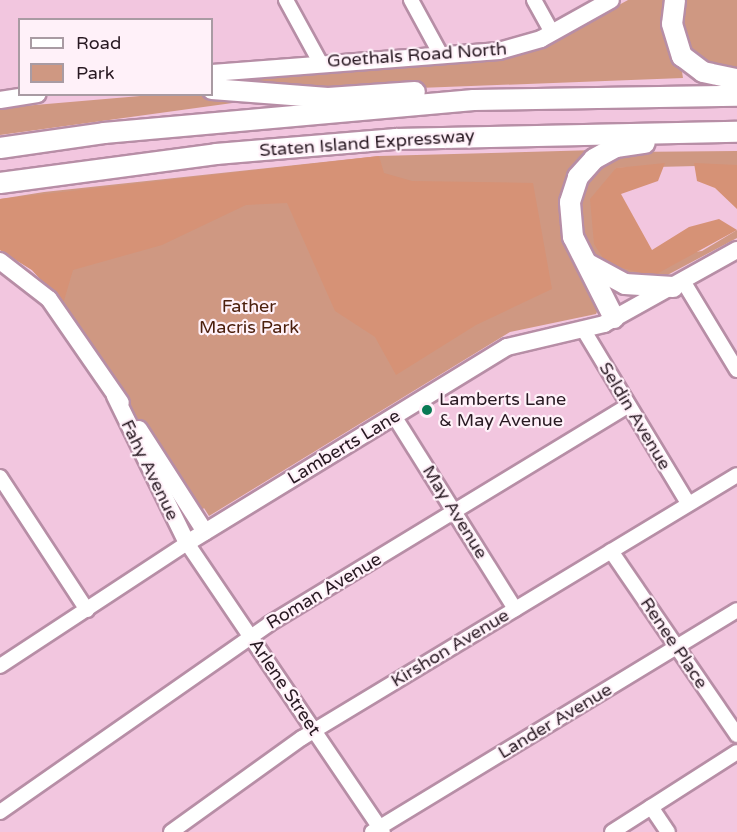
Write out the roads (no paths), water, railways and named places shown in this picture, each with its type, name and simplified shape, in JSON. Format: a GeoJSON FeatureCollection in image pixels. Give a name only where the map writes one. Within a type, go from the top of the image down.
{"type":"FeatureCollection","features":[{"type":"Feature","properties":{"kind":"highway"},"geometry":{"type":"LineString","coordinates":[[675,0],[672,24],[682,56],[703,72],[737,80]]}},
{"type":"Feature","properties":{"kind":"highway"},"geometry":{"type":"LineString","coordinates":[[213,89],[328,98],[421,92],[474,100]]}},
{"type":"Feature","properties":{"kind":"highway","name":"Staten Island Expressway"},"geometry":{"type":"LineString","coordinates":[[0,148],[104,133],[474,100],[737,96]]}},
{"type":"Feature","properties":{"kind":"highway"},"geometry":{"type":"LineString","coordinates":[[614,318],[584,261],[570,228],[570,202],[578,177],[594,159],[623,144],[683,142],[737,132]]}},
{"type":"Feature","properties":{"kind":"highway","name":"Staten Island Expressway"},"geometry":{"type":"LineString","coordinates":[[0,183],[216,154],[396,139],[737,132]]}},
{"type":"Feature","properties":{"kind":"highway"},"geometry":{"type":"LineString","coordinates":[[584,261],[625,284],[678,284]]}},
{"type":"Feature","properties":{"kind":"main road","name":"Goethals Road North"},"geometry":{"type":"LineString","coordinates":[[213,73],[320,62],[441,55],[512,48],[552,33],[611,0]]}},
{"type":"Feature","properties":{"kind":"main road"},"geometry":{"type":"LineString","coordinates":[[0,100],[25,96]]}},
{"type":"Feature","properties":{"kind":"main road","name":"Lamberts Lane"},"geometry":{"type":"LineString","coordinates":[[187,543],[515,343],[583,329],[614,318],[737,250]]}},
{"type":"Feature","properties":{"kind":"main road","name":"Fahy Avenue"},"geometry":{"type":"LineString","coordinates":[[0,261],[49,299],[206,532]]}},
{"type":"Feature","properties":{"kind":"main road","name":"Fahy Avenue"},"geometry":{"type":"LineString","coordinates":[[115,396],[187,543]]}},
{"type":"Feature","properties":{"kind":"street"},"geometry":{"type":"LineString","coordinates":[[286,0],[320,62]]}},
{"type":"Feature","properties":{"kind":"street"},"geometry":{"type":"LineString","coordinates":[[411,0],[441,55]]}},
{"type":"Feature","properties":{"kind":"street"},"geometry":{"type":"LineString","coordinates":[[534,0],[552,33]]}},
{"type":"Feature","properties":{"kind":"street"},"geometry":{"type":"LineString","coordinates":[[678,284],[737,370]]}},
{"type":"Feature","properties":{"kind":"street","name":"Seldin Avenue"},"geometry":{"type":"LineString","coordinates":[[583,329],[688,503]]}},
{"type":"Feature","properties":{"kind":"street","name":"Roman Avenue"},"geometry":{"type":"LineString","coordinates":[[0,812],[251,636],[628,406]]}},
{"type":"Feature","properties":{"kind":"street","name":"May Avenue"},"geometry":{"type":"LineString","coordinates":[[394,416],[515,609]]}},
{"type":"Feature","properties":{"kind":"street","name":"Kirshon Avenue"},"geometry":{"type":"LineString","coordinates":[[171,832],[315,731],[737,475]]}},
{"type":"Feature","properties":{"kind":"street"},"geometry":{"type":"LineString","coordinates":[[0,477],[87,610]]}},
{"type":"Feature","properties":{"kind":"street","name":"Lamberts Lane"},"geometry":{"type":"LineString","coordinates":[[0,666],[187,543]]}},
{"type":"Feature","properties":{"kind":"street","name":"Arlene Street"},"geometry":{"type":"LineString","coordinates":[[187,543],[315,731],[378,830]]}},
{"type":"Feature","properties":{"kind":"street","name":"Renee Place"},"geometry":{"type":"LineString","coordinates":[[611,550],[737,735]]}},
{"type":"Feature","properties":{"kind":"street","name":"Lander Avenue"},"geometry":{"type":"LineString","coordinates":[[378,830],[737,610]]}},
{"type":"Feature","properties":{"kind":"street"},"geometry":{"type":"LineString","coordinates":[[612,832],[737,752]]}},
{"type":"Feature","properties":{"kind":"street"},"geometry":{"type":"LineString","coordinates":[[651,807],[668,832]]}},
{"type":"Feature","properties":{"kind":"place","name":"Lamberts Lane & May Avenue"},"geometry":{"type":"Point","coordinates":[427,410]}},
{"type":"Feature","properties":{"kind":"park label","name":"Father Macris Park"},"geometry":{"type":"Point","coordinates":[249,317]}}]}
